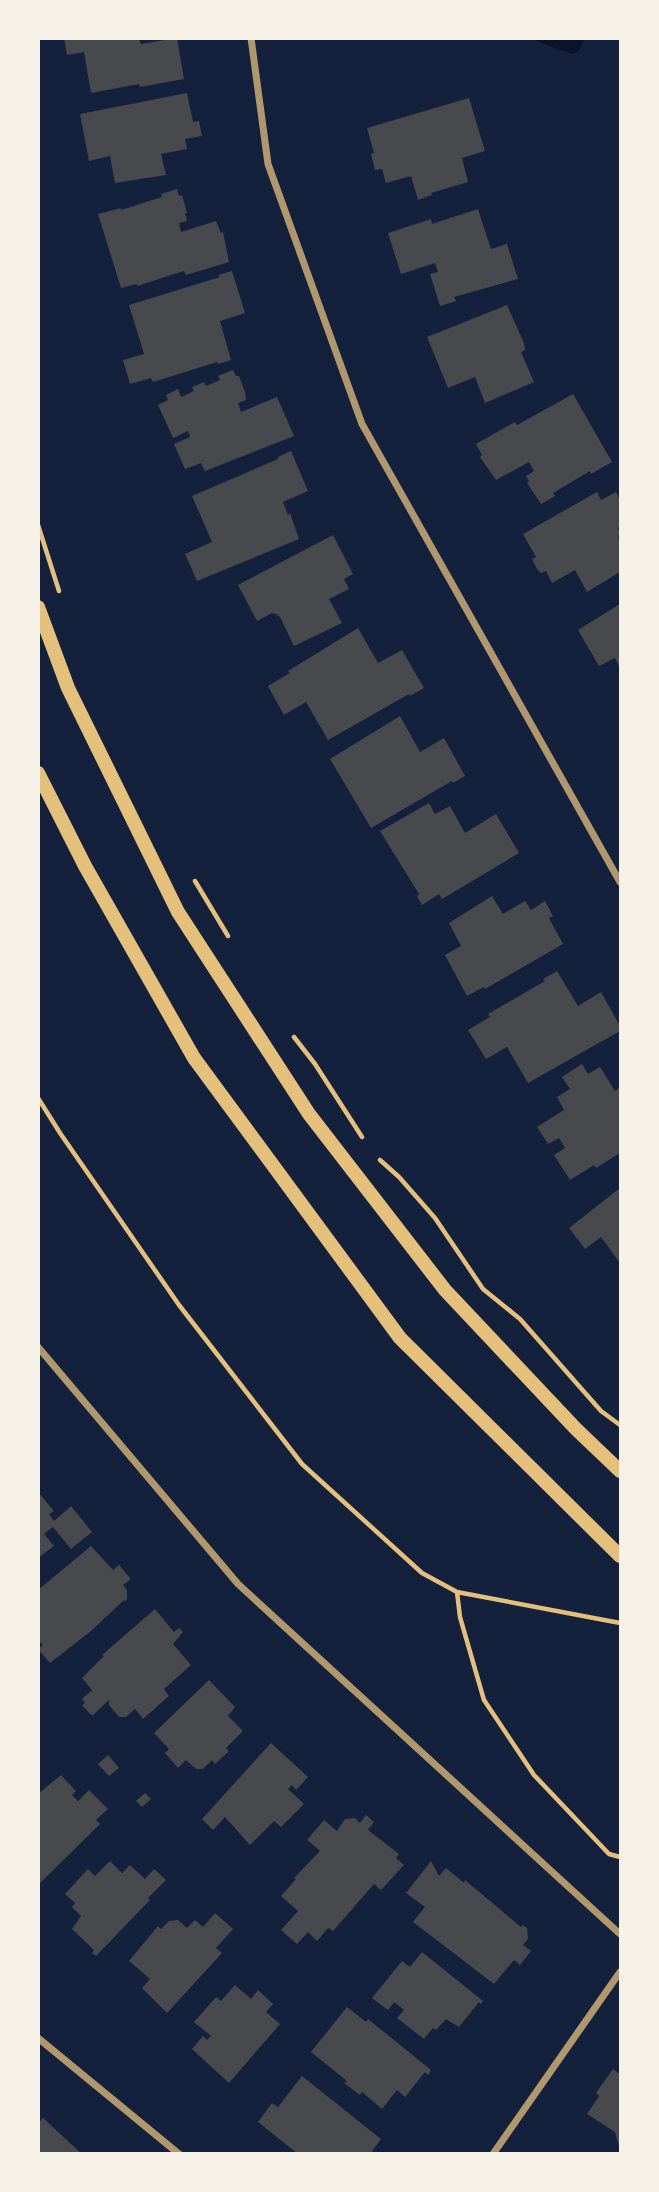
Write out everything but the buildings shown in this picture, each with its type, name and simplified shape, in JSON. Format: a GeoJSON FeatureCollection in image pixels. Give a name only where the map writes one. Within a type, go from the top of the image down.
{"type":"FeatureCollection","features":[{"type":"Feature","properties":{"kind":"main road"},"geometry":{"type":"LineString","coordinates":[[38,607],[68,688],[178,912],[309,1114],[445,1290],[576,1429],[621,1471]]}},
{"type":"Feature","properties":{"kind":"main road"},"geometry":{"type":"LineString","coordinates":[[38,773],[85,866],[194,1058],[400,1338],[621,1556]]}},
{"type":"Feature","properties":{"kind":"street"},"geometry":{"type":"LineString","coordinates":[[251,38],[268,164],[362,424],[621,882]]}},
{"type":"Feature","properties":{"kind":"street"},"geometry":{"type":"LineString","coordinates":[[38,1347],[238,1584],[621,1934]]}},
{"type":"Feature","properties":{"kind":"street"},"geometry":{"type":"LineString","coordinates":[[493,2154],[621,1972]]}},
{"type":"Feature","properties":{"kind":"street"},"geometry":{"type":"LineString","coordinates":[[38,2038],[179,2154]]}},
{"type":"Feature","properties":{"kind":"path"},"geometry":{"type":"LineString","coordinates":[[38,525],[61,596]]}},
{"type":"Feature","properties":{"kind":"path"},"geometry":{"type":"LineString","coordinates":[[188,871],[234,946]]}},
{"type":"Feature","properties":{"kind":"path"},"geometry":{"type":"LineString","coordinates":[[289,1032],[315,1064],[365,1141]]}},
{"type":"Feature","properties":{"kind":"path"},"geometry":{"type":"LineString","coordinates":[[38,1098],[179,1305],[302,1464],[422,1573],[457,1592],[621,1623]]}},
{"type":"Feature","properties":{"kind":"path"},"geometry":{"type":"LineString","coordinates":[[372,1152],[399,1177],[435,1219],[483,1289],[520,1319],[601,1411],[621,1425]]}},
{"type":"Feature","properties":{"kind":"path"},"geometry":{"type":"LineString","coordinates":[[457,1592],[460,1616],[484,1700],[534,1775],[610,1854],[621,1857]]}},
{"type":"Feature","properties":{"kind":"water"},"geometry":{"type":"Polygon","coordinates":[[[532,39],[584,39],[579,51],[573,54],[532,39]]]}}]}
